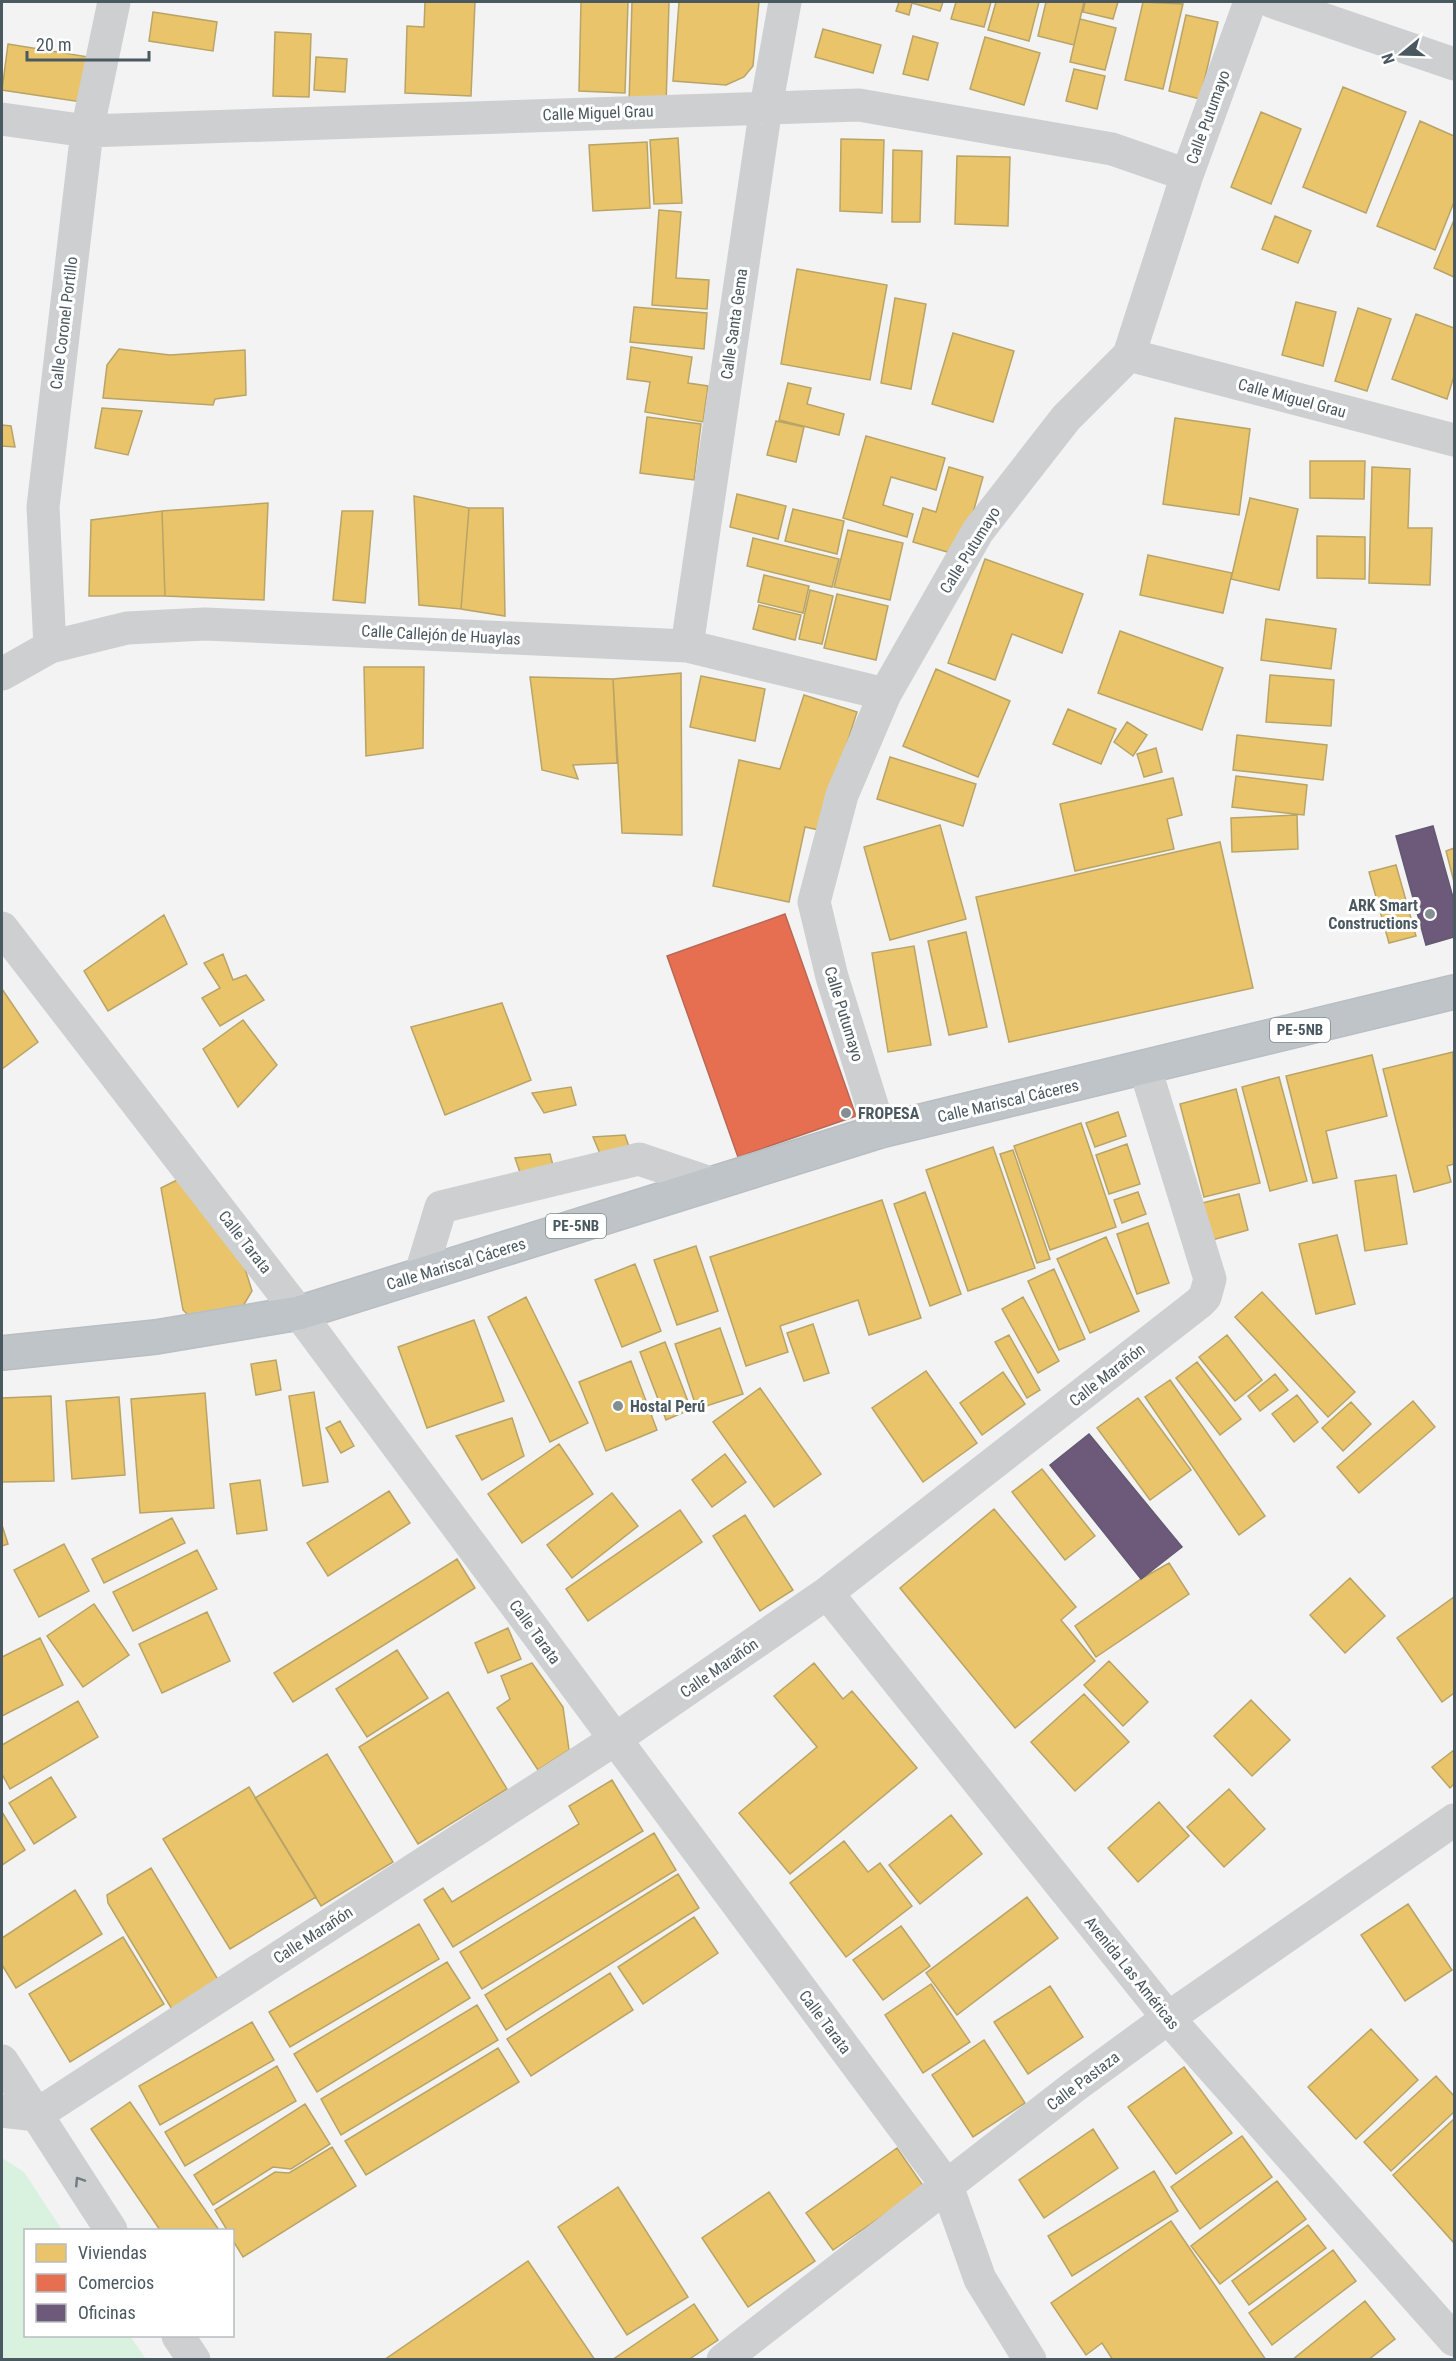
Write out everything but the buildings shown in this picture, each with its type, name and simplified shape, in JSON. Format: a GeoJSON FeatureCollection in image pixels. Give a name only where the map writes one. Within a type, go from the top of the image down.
{"type":"FeatureCollection","features":[{"type":"Feature","properties":{"kind":"highway","name":"PE-5NB"},"geometry":{"type":"LineString","coordinates":[[1145,1068],[1455,992]]}},
{"type":"Feature","properties":{"kind":"highway","name":"Calle Mariscal Cáceres"},"geometry":{"type":"LineString","coordinates":[[2,1353],[156,1337],[299,1313],[880,1131],[1145,1068]]}},
{"type":"Feature","properties":{"kind":"street","name":"Calle Coronel Portillo"},"geometry":{"type":"LineString","coordinates":[[50,647],[43,507],[87,131],[114,2]]}},
{"type":"Feature","properties":{"kind":"street","name":"Calle Santa Gema"},"geometry":{"type":"LineString","coordinates":[[687,646],[766,107],[785,2]]}},
{"type":"Feature","properties":{"kind":"street","name":"Calle Putumayo"},"geometry":{"type":"LineString","coordinates":[[880,1131],[832,977],[814,902],[842,795],[885,694],[978,531],[1066,418],[1129,356],[1187,175],[1250,2]]}},
{"type":"Feature","properties":{"kind":"street"},"geometry":{"type":"LineString","coordinates":[[1273,2],[1455,64]]}},
{"type":"Feature","properties":{"kind":"street","name":"Calle Miguel Grau"},"geometry":{"type":"LineString","coordinates":[[2,119],[87,131],[859,105],[1112,149],[1187,175]]}},
{"type":"Feature","properties":{"kind":"street","name":"Calle Miguel Grau"},"geometry":{"type":"LineString","coordinates":[[1129,356],[1455,440]]}},
{"type":"Feature","properties":{"kind":"street","name":"Calle Callejón de Huaylas"},"geometry":{"type":"LineString","coordinates":[[2,674],[50,647],[127,628],[205,624],[687,646],[885,694]]}},
{"type":"Feature","properties":{"kind":"street","name":"Calle Tarata"},"geometry":{"type":"LineString","coordinates":[[2,928],[299,1313],[947,2186],[980,2279],[1030,2360]]}},
{"type":"Feature","properties":{"kind":"street","name":"Calle Marañón"},"geometry":{"type":"LineString","coordinates":[[36,2115],[614,1740],[827,1593],[1205,1296],[1210,1279],[1145,1068]]}},
{"type":"Feature","properties":{"kind":"street"},"geometry":{"type":"LineString","coordinates":[[420,1276],[441,1207],[639,1159],[712,1184]]}},
{"type":"Feature","properties":{"kind":"street","name":"Avenida Las Américas"},"geometry":{"type":"LineString","coordinates":[[827,1593],[1168,2018],[1455,2340]]}},
{"type":"Feature","properties":{"kind":"street","name":"Calle Pastaza"},"geometry":{"type":"LineString","coordinates":[[723,2360],[1168,2018],[1455,1820]]}},
{"type":"Feature","properties":{"kind":"street"},"geometry":{"type":"LineString","coordinates":[[2,2061],[110,2229]]}},
{"type":"Feature","properties":{"kind":"street"},"geometry":{"type":"LineString","coordinates":[[2,2111],[36,2115]]}},
{"type":"Feature","properties":{"kind":"street"},"geometry":{"type":"LineString","coordinates":[[179,2337],[194,2360]]}},
{"type":"Feature","properties":{"kind":"green space"},"geometry":{"type":"Polygon","coordinates":[[[2,2158],[24,2172],[61,2229],[24,2229],[24,2337],[131,2337],[146,2359],[2,2359],[2,2158]]]}},
{"type":"Feature","properties":{"kind":"place","name":"ARK Smart Constructions"},"geometry":{"type":"Point","coordinates":[1430,914]}},
{"type":"Feature","properties":{"kind":"place","name":"FROPESA"},"geometry":{"type":"Point","coordinates":[846,1113]}},
{"type":"Feature","properties":{"kind":"place","name":"Hostal Perú"},"geometry":{"type":"Point","coordinates":[618,1406]}}]}
